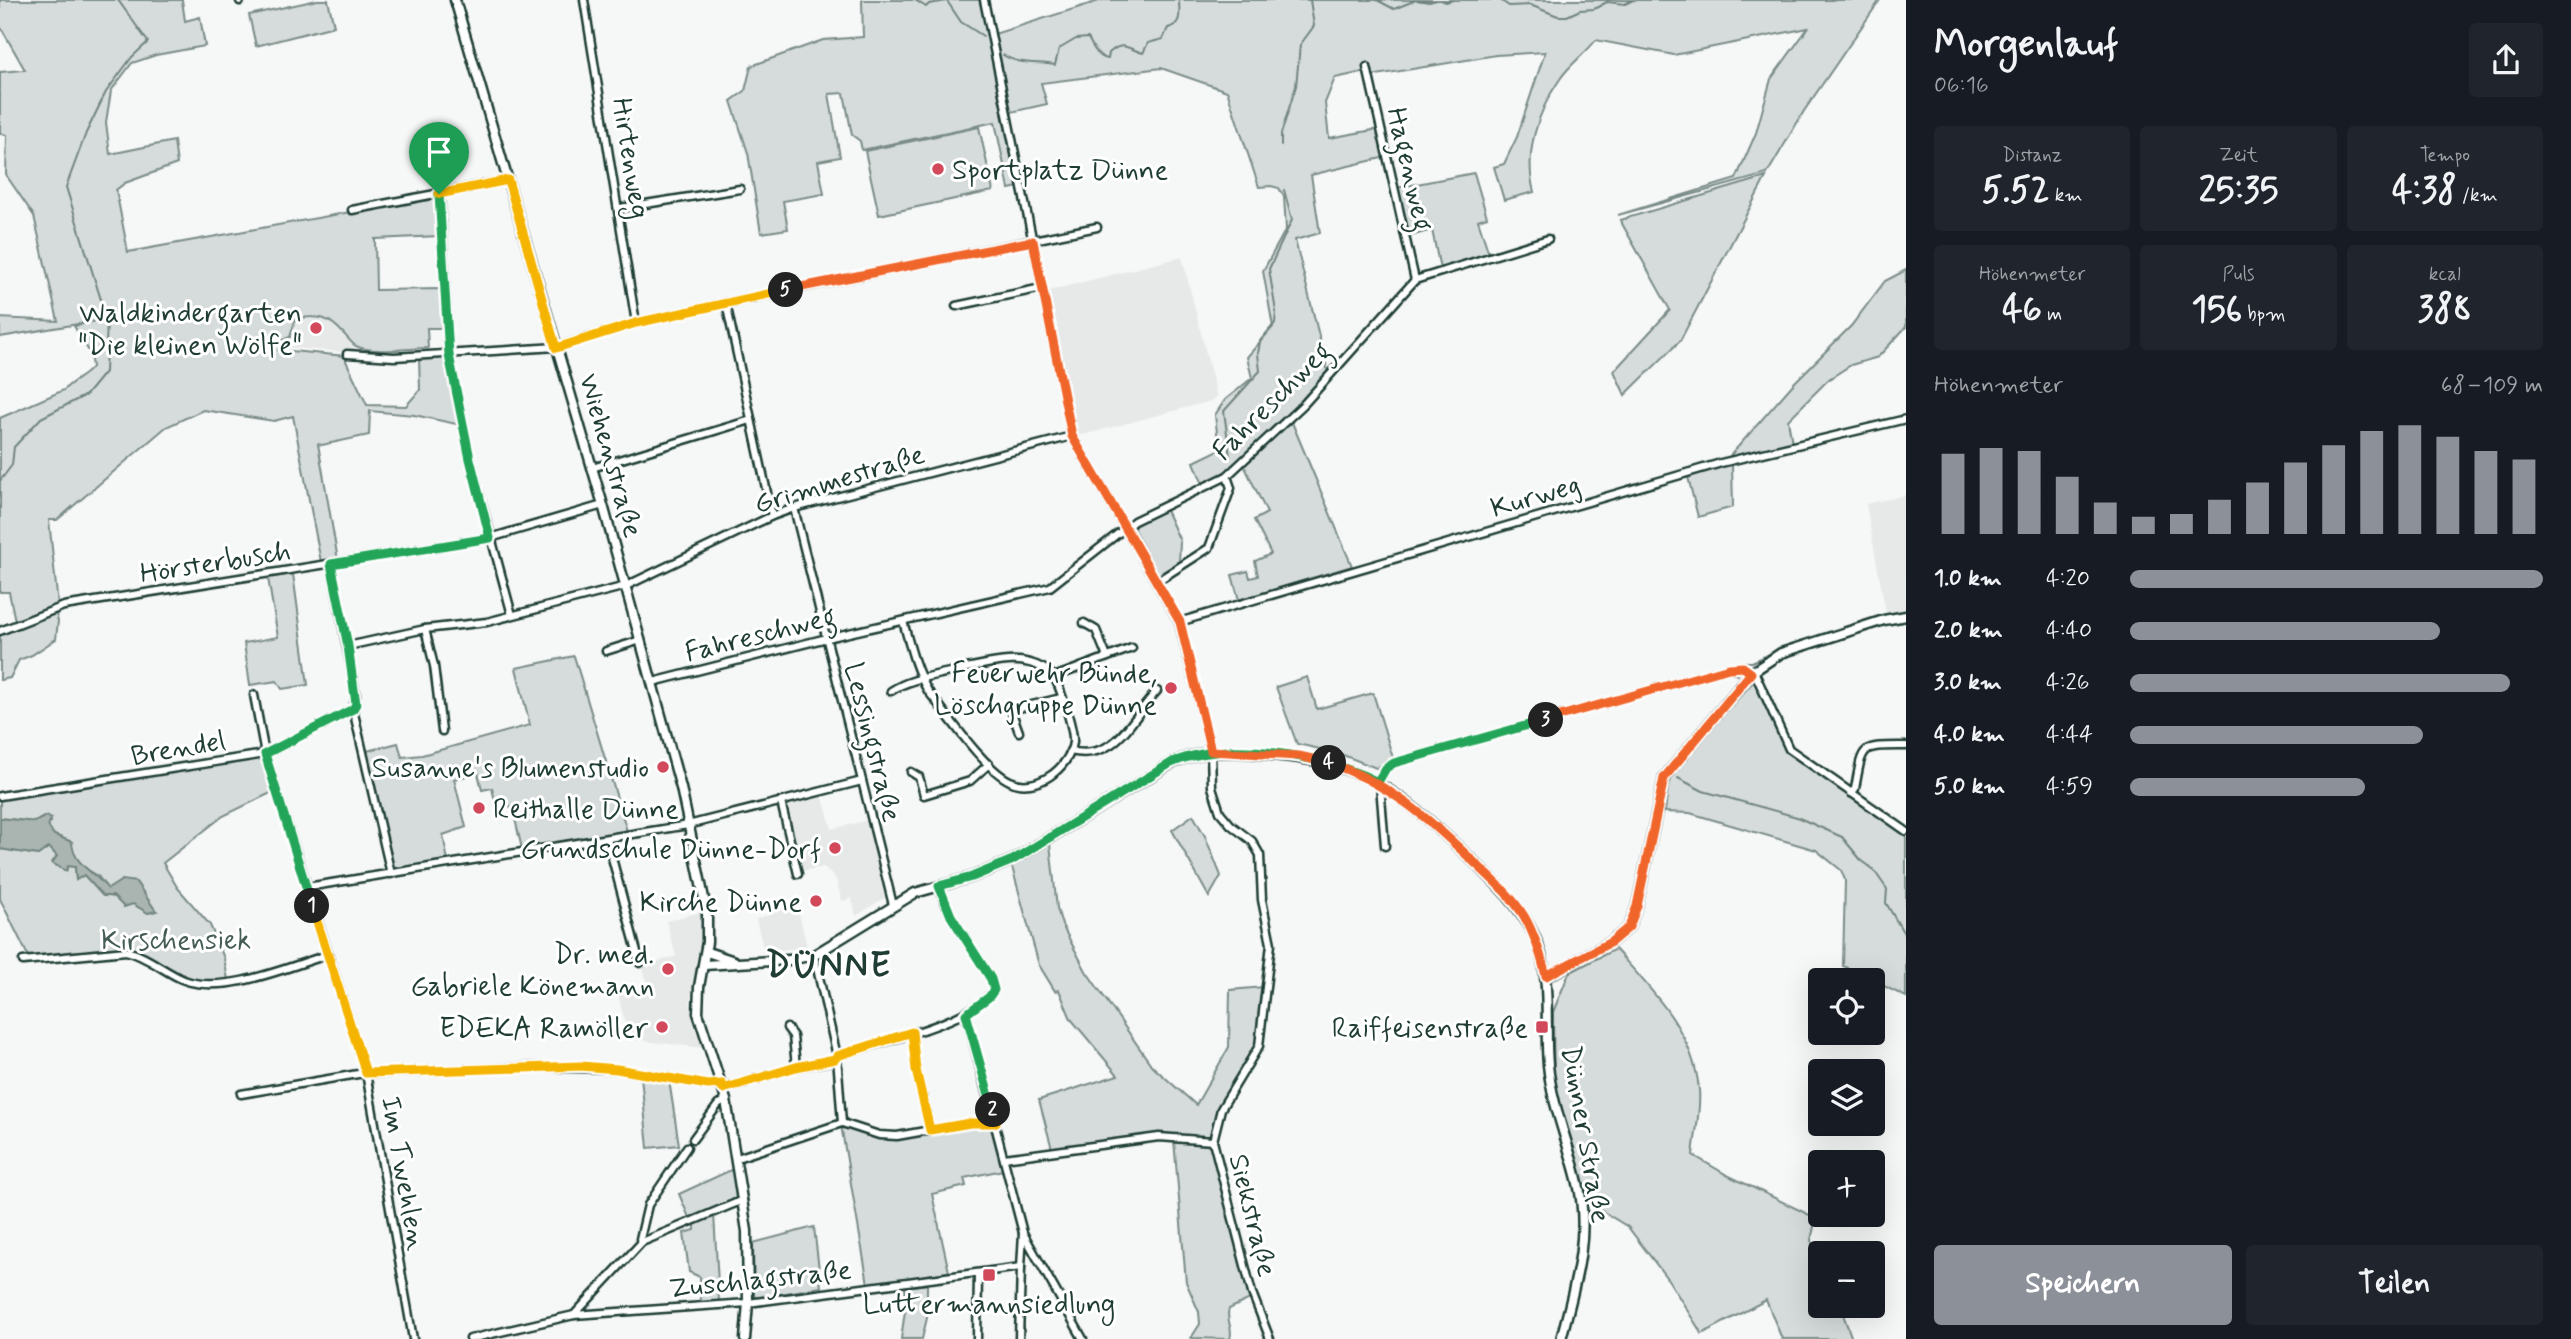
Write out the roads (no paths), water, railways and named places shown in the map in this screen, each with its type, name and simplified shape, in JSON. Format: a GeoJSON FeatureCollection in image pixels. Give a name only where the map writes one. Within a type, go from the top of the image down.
{"type":"FeatureCollection","features":[{"type":"Feature","properties":{"kind":"street","name":"Wiehenstraße"},"geometry":{"type":"LineString","coordinates":[[455,0],[642,640],[688,825],[707,913],[707,952],[699,987],[698,1013],[726,1100],[743,1200],[748,1256],[745,1339]]}},
{"type":"Feature","properties":{"kind":"street","name":"Hirtenweg"},"geometry":{"type":"LineString","coordinates":[[584,0],[620,208],[636,323]]}},
{"type":"Feature","properties":{"kind":"street","name":"Siekstraße"},"geometry":{"type":"LineString","coordinates":[[984,0],[1072,436],[1180,622],[1211,751],[1212,787],[1220,812],[1252,841],[1260,855],[1262,900],[1272,944],[1259,1046],[1221,1109],[1213,1141],[1252,1293],[1270,1339]]}},
{"type":"Feature","properties":{"kind":"street","name":"Hagenweg"},"geometry":{"type":"LineString","coordinates":[[1367,67],[1415,280]]}},
{"type":"Feature","properties":{"kind":"street"},"geometry":{"type":"LineString","coordinates":[[352,210],[508,180]]}},
{"type":"Feature","properties":{"kind":"street"},"geometry":{"type":"LineString","coordinates":[[620,208],[740,189]]}},
{"type":"Feature","properties":{"kind":"street"},"geometry":{"type":"LineString","coordinates":[[439,194],[449,355],[470,459],[512,615]]}},
{"type":"Feature","properties":{"kind":"street"},"geometry":{"type":"LineString","coordinates":[[347,354],[394,357],[556,348],[636,323],[885,268],[1097,227]]}},
{"type":"Feature","properties":{"kind":"street"},"geometry":{"type":"LineString","coordinates":[[1415,280],[1548,239]]}},
{"type":"Feature","properties":{"kind":"street","name":"Fahreschweg"},"geometry":{"type":"LineString","coordinates":[[653,682],[827,638],[1050,587],[1124,528],[1227,476],[1304,404],[1415,280]]}},
{"type":"Feature","properties":{"kind":"street"},"geometry":{"type":"LineString","coordinates":[[956,306],[1042,288]]}},
{"type":"Feature","properties":{"kind":"street"},"geometry":{"type":"LineString","coordinates":[[726,303],[772,516]]}},
{"type":"Feature","properties":{"kind":"street","name":"Kurweg"},"geometry":{"type":"LineString","coordinates":[[1180,622],[1721,463],[1906,419]]}},
{"type":"Feature","properties":{"kind":"street"},"geometry":{"type":"LineString","coordinates":[[592,468],[751,420]]}},
{"type":"Feature","properties":{"kind":"street","name":"Grimmestraße"},"geometry":{"type":"LineString","coordinates":[[626,586],[794,508],[1072,436]]}},
{"type":"Feature","properties":{"kind":"street"},"geometry":{"type":"LineString","coordinates":[[1156,582],[1209,548],[1231,488],[1227,476]]}},
{"type":"Feature","properties":{"kind":"street","name":"Hörsterbusch"},"geometry":{"type":"LineString","coordinates":[[0,631],[64,606],[490,538],[603,505]]}},
{"type":"Feature","properties":{"kind":"street","name":"Lessingstraße"},"geometry":{"type":"LineString","coordinates":[[794,508],[893,905]]}},
{"type":"Feature","properties":{"kind":"street"},"geometry":{"type":"LineString","coordinates":[[331,564],[356,695],[353,709],[391,874]]}},
{"type":"Feature","properties":{"kind":"street"},"geometry":{"type":"LineString","coordinates":[[348,646],[425,629],[487,622],[626,586]]}},
{"type":"Feature","properties":{"kind":"street"},"geometry":{"type":"LineString","coordinates":[[704,965],[814,956],[915,893],[972,877],[1013,860],[1171,763],[1211,751],[1319,760],[1379,783],[1424,816],[1510,897],[1535,937],[1546,976],[1611,942],[1629,927],[1637,906],[1664,778],[1752,672],[1781,653],[1884,620],[1906,616]]}},
{"type":"Feature","properties":{"kind":"street"},"geometry":{"type":"LineString","coordinates":[[891,691],[900,685],[922,680],[987,664],[1033,663],[1054,677],[1073,733],[1070,751],[1059,768],[1036,783],[1012,783],[989,764],[922,680],[916,670],[903,621]]}},
{"type":"Feature","properties":{"kind":"street"},"geometry":{"type":"LineString","coordinates":[[1084,623],[1096,629],[1107,657]]}},
{"type":"Feature","properties":{"kind":"street"},"geometry":{"type":"LineString","coordinates":[[425,629],[434,666],[442,731]]}},
{"type":"Feature","properties":{"kind":"street"},"geometry":{"type":"LineString","coordinates":[[606,651],[642,640]]}},
{"type":"Feature","properties":{"kind":"street"},"geometry":{"type":"LineString","coordinates":[[1054,677],[1132,648]]}},
{"type":"Feature","properties":{"kind":"street"},"geometry":{"type":"LineString","coordinates":[[1385,845],[1379,783],[1386,768],[1394,763],[1729,668],[1743,667],[1752,672],[1789,749],[1906,831]]}},
{"type":"Feature","properties":{"kind":"street"},"geometry":{"type":"LineString","coordinates":[[1070,751],[1084,754],[1102,748],[1126,733],[1141,708],[1157,691]]}},
{"type":"Feature","properties":{"kind":"street","name":"Im Twehlen"},"geometry":{"type":"LineString","coordinates":[[254,695],[265,754],[366,1073],[413,1339]]}},
{"type":"Feature","properties":{"kind":"street"},"geometry":{"type":"LineString","coordinates":[[1019,732],[1011,710],[1062,698]]}},
{"type":"Feature","properties":{"kind":"street","name":"Brendel"},"geometry":{"type":"LineString","coordinates":[[0,796],[265,754],[353,709]]}},
{"type":"Feature","properties":{"kind":"street"},"geometry":{"type":"LineString","coordinates":[[1852,793],[1861,754],[1866,748],[1906,746]]}},
{"type":"Feature","properties":{"kind":"street"},"geometry":{"type":"LineString","coordinates":[[911,772],[919,776],[924,795],[970,781],[989,764]]}},
{"type":"Feature","properties":{"kind":"street"},"geometry":{"type":"LineString","coordinates":[[307,887],[688,825],[862,781]]}},
{"type":"Feature","properties":{"kind":"street"},"geometry":{"type":"LineString","coordinates":[[781,802],[797,874]]}},
{"type":"Feature","properties":{"kind":"street"},"geometry":{"type":"LineString","coordinates":[[607,839],[640,963]]}},
{"type":"Feature","properties":{"kind":"street"},"geometry":{"type":"LineString","coordinates":[[241,1094],[366,1073],[581,1066],[617,1069],[722,1087],[836,1058],[966,1014],[994,990],[991,979],[951,916],[939,886]]}},
{"type":"Feature","properties":{"kind":"street"},"geometry":{"type":"LineString","coordinates":[[23,961],[127,951],[137,953],[187,981],[228,983],[327,955]]}},
{"type":"Feature","properties":{"kind":"street"},"geometry":{"type":"LineString","coordinates":[[707,952],[737,962]]}},
{"type":"Feature","properties":{"kind":"street"},"geometry":{"type":"LineString","coordinates":[[814,956],[836,1058],[842,1123]]}},
{"type":"Feature","properties":{"kind":"street","name":"Dünner Straße"},"geometry":{"type":"LineString","coordinates":[[1546,976],[1551,1088],[1579,1186],[1583,1226],[1579,1270],[1561,1339]]}},
{"type":"Feature","properties":{"kind":"street"},"geometry":{"type":"LineString","coordinates":[[966,1014],[1023,1233],[1083,1339]]}},
{"type":"Feature","properties":{"kind":"street"},"geometry":{"type":"LineString","coordinates":[[787,1028],[793,1036],[796,1067]]}},
{"type":"Feature","properties":{"kind":"street"},"geometry":{"type":"LineString","coordinates":[[912,1032],[916,1070],[930,1130]]}},
{"type":"Feature","properties":{"kind":"street"},"geometry":{"type":"LineString","coordinates":[[693,1139],[718,1105],[726,1100]]}},
{"type":"Feature","properties":{"kind":"street"},"geometry":{"type":"LineString","coordinates":[[737,1158],[842,1123],[879,1135],[897,1136],[970,1123],[996,1123]]}},
{"type":"Feature","properties":{"kind":"street"},"geometry":{"type":"LineString","coordinates":[[1004,1158],[1159,1137],[1213,1141]]}},
{"type":"Feature","properties":{"kind":"street"},"geometry":{"type":"LineString","coordinates":[[642,1242],[640,1239],[648,1205],[687,1147]]}},
{"type":"Feature","properties":{"kind":"street"},"geometry":{"type":"LineString","coordinates":[[574,1315],[642,1242],[743,1200]]}},
{"type":"Feature","properties":{"kind":"street"},"geometry":{"type":"LineString","coordinates":[[1019,1339],[1023,1233]]}},
{"type":"Feature","properties":{"kind":"street","name":"Zuschlagstraße"},"geometry":{"type":"LineString","coordinates":[[470,1339],[574,1315],[748,1303],[1021,1267]]}},
{"type":"Feature","properties":{"kind":"street"},"geometry":{"type":"LineString","coordinates":[[976,1339],[978,1274]]}},
{"type":"Feature","properties":{"kind":"waterway"},"geometry":{"type":"LineString","coordinates":[[106,316],[66,187],[86,133],[106,92],[132,57],[148,42],[118,0]]}},
{"type":"Feature","properties":{"kind":"waterway"},"geometry":{"type":"LineString","coordinates":[[915,0],[926,7],[947,1],[961,22],[983,36]]}},
{"type":"Feature","properties":{"kind":"waterway"},"geometry":{"type":"LineString","coordinates":[[1003,55],[1021,62],[1055,65],[1059,49],[1076,39],[1088,38],[1098,54],[1104,58],[1108,59],[1109,53],[1122,46],[1143,53],[1148,43],[1163,39],[1168,28],[1176,24],[1179,17],[1179,0]]}},
{"type":"Feature","properties":{"kind":"waterway"},"geometry":{"type":"LineString","coordinates":[[1281,146],[1281,134],[1296,86],[1300,45],[1314,26],[1310,0]]}},
{"type":"Feature","properties":{"kind":"waterway"},"geometry":{"type":"LineString","coordinates":[[1377,0],[1394,9],[1416,0],[1437,0]]}},
{"type":"Feature","properties":{"kind":"waterway"},"geometry":{"type":"LineString","coordinates":[[1441,0],[1453,0]]}},
{"type":"Feature","properties":{"kind":"waterway"},"geometry":{"type":"LineString","coordinates":[[1500,0],[1509,6],[1530,5],[1558,16],[1594,9],[1607,2],[1625,4],[1633,0]]}},
{"type":"Feature","properties":{"kind":"waterway"},"geometry":{"type":"LineString","coordinates":[[1230,457],[1224,411],[1260,371],[1260,341],[1275,323],[1276,312],[1269,269],[1292,220],[1284,190]]}},
{"type":"Feature","properties":{"kind":"waterway"},"geometry":{"type":"LineString","coordinates":[[0,481],[12,465],[14,447],[41,418],[86,395],[105,372],[107,319]]}},
{"type":"Feature","properties":{"kind":"waterway"},"geometry":{"type":"LineString","coordinates":[[1794,645],[1875,619]]}},
{"type":"Feature","properties":{"kind":"waterway"},"geometry":{"type":"LineString","coordinates":[[1740,662],[1752,662],[1779,650]]}},
{"type":"Feature","properties":{"kind":"waterway"},"geometry":{"type":"LineString","coordinates":[[1545,716],[1732,664]]}},
{"type":"Feature","properties":{"kind":"waterway"},"geometry":{"type":"LineString","coordinates":[[1562,719],[1731,672],[1738,675]]}},
{"type":"Feature","properties":{"kind":"waterway"},"geometry":{"type":"LineString","coordinates":[[1394,758],[1536,719]]}},
{"type":"Feature","properties":{"kind":"waterway"},"geometry":{"type":"LineString","coordinates":[[1480,742],[1537,726]]}},
{"type":"Feature","properties":{"kind":"waterway"},"geometry":{"type":"LineString","coordinates":[[1678,778],[1703,791],[1797,817],[1842,837],[1861,860],[1873,869],[1887,889],[1886,903],[1906,937]]}},
{"type":"Feature","properties":{"kind":"place","name":"Sportplatz Dünne"},"geometry":{"type":"Point","coordinates":[938,169]}},
{"type":"Feature","properties":{"kind":"place","name":"Waldkindergarten \"Die kleinen Wölfe\""},"geometry":{"type":"Point","coordinates":[316,328]}},
{"type":"Feature","properties":{"kind":"place","name":"Feuerwehr Bünde, Löschgruppe Dünne"},"geometry":{"type":"Point","coordinates":[1171,688]}},
{"type":"Feature","properties":{"kind":"place","name":"Susanne's Blumenstudio"},"geometry":{"type":"Point","coordinates":[663,767]}},
{"type":"Feature","properties":{"kind":"place","name":"Reithalle Dünne"},"geometry":{"type":"Point","coordinates":[479,808]}},
{"type":"Feature","properties":{"kind":"place","name":"Grundschule Dünne-Dorf"},"geometry":{"type":"Point","coordinates":[835,848]}},
{"type":"Feature","properties":{"kind":"place","name":"Kirche Dünne"},"geometry":{"type":"Point","coordinates":[816,901]}},
{"type":"Feature","properties":{"kind":"place","name":"Dr. med. Gabriele Könemann"},"geometry":{"type":"Point","coordinates":[668,969]}},
{"type":"Feature","properties":{"kind":"place","name":"EDEKA Ramöller"},"geometry":{"type":"Point","coordinates":[662,1027]}},
{"type":"Feature","properties":{"kind":"place","name":"Raiffeisenstraße"},"geometry":{"type":"Point","coordinates":[1542,1027]}},
{"type":"Feature","properties":{"kind":"place","name":"Luttermannsiedlung"},"geometry":{"type":"Point","coordinates":[989,1275]}},
{"type":"Feature","properties":{"kind":"district","name":"DÜNNE"},"geometry":{"type":"Point","coordinates":[829,964]}},
{"type":"Feature","properties":{"kind":"park label","name":"Kirschensiek"},"geometry":{"type":"Point","coordinates":[176,939]}}]}
